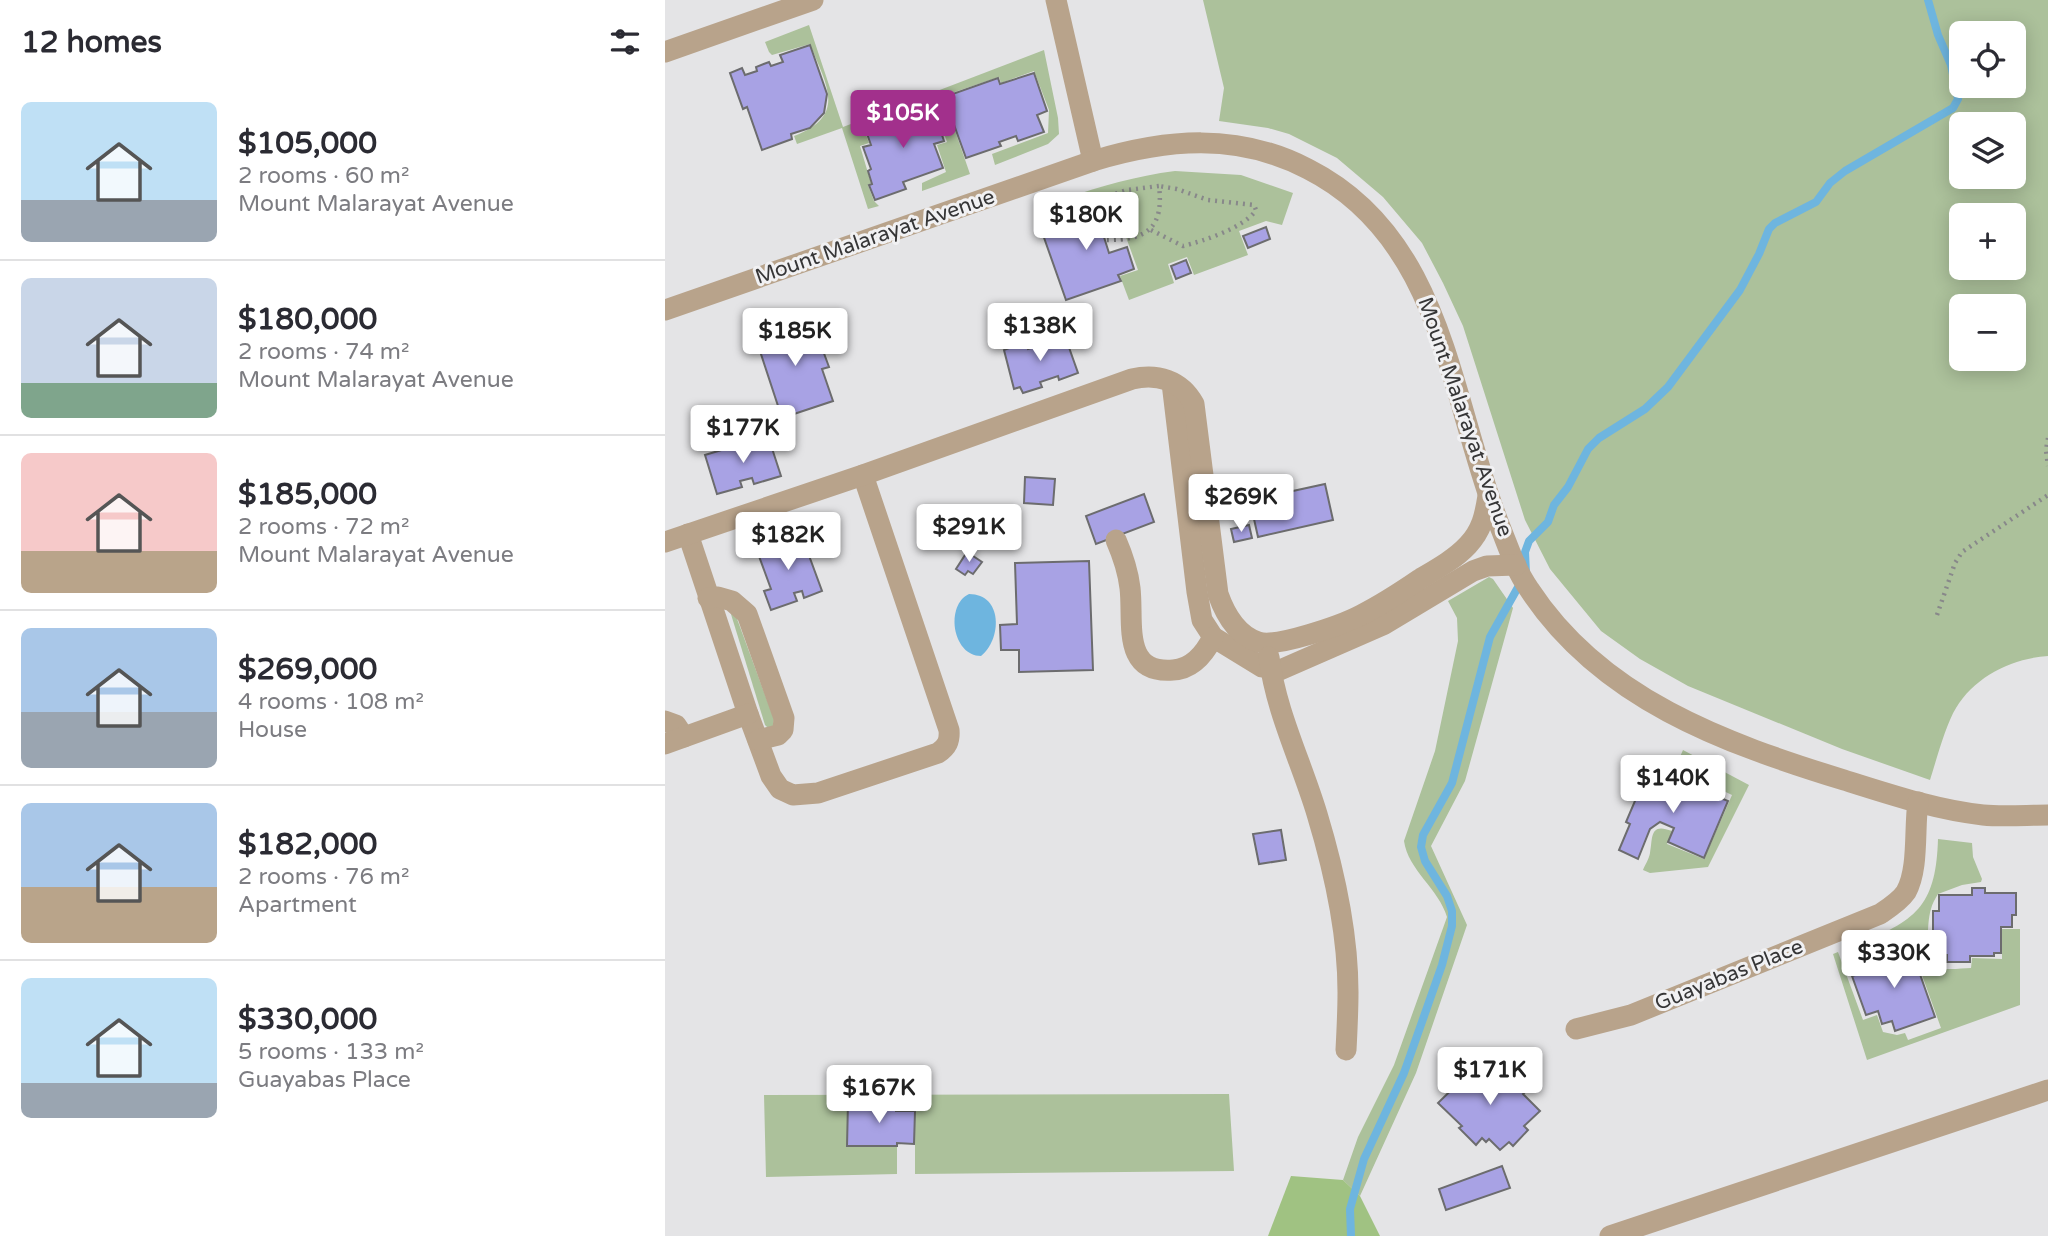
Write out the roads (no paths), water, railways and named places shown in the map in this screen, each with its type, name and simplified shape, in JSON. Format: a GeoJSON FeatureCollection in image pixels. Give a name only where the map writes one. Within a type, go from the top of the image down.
{"type":"FeatureCollection","features":[{"type":"Feature","properties":{"kind":"street"},"geometry":{"type":"LineString","coordinates":[[665,52],[813,0]]}},
{"type":"Feature","properties":{"kind":"street"},"geometry":{"type":"LineString","coordinates":[[1056,0],[1093,161]]}},
{"type":"Feature","properties":{"kind":"street","name":"Mount Malarayat Avenue"},"geometry":{"type":"LineString","coordinates":[[665,310],[1093,161],[1138,148],[1197,142],[1230,145],[1288,159],[1326,178],[1347,193],[1372,216],[1413,272],[1443,343],[1488,496],[1516,566],[1528,589],[1546,612],[1576,645],[1601,667],[1653,705],[1683,721],[1747,748],[1835,778],[1918,802],[1984,815],[2048,815]]}},
{"type":"Feature","properties":{"kind":"street"},"geometry":{"type":"LineString","coordinates":[[665,542],[1132,379],[1149,376],[1185,389],[1195,411],[1218,594],[1225,611],[1243,633],[1259,643],[1287,641],[1358,617],[1453,558],[1480,530],[1488,496]]}},
{"type":"Feature","properties":{"kind":"street"},"geometry":{"type":"LineString","coordinates":[[1172,383],[1202,620],[1213,637],[1262,667],[1271,670],[1289,667],[1326,648],[1384,625],[1473,571],[1487,566],[1516,566]]}},
{"type":"Feature","properties":{"kind":"street"},"geometry":{"type":"LineString","coordinates":[[688,534],[758,740],[775,783],[786,793],[818,793],[938,753],[948,743],[949,730],[863,475]]}},
{"type":"Feature","properties":{"kind":"street"},"geometry":{"type":"LineString","coordinates":[[1117,540],[1129,576],[1132,640],[1141,660],[1150,667],[1177,670],[1196,661],[1213,637]]}},
{"type":"Feature","properties":{"kind":"street"},"geometry":{"type":"LineString","coordinates":[[708,598],[726,599],[744,610],[785,721],[783,730],[778,735],[758,740]]}},
{"type":"Feature","properties":{"kind":"street"},"geometry":{"type":"LineString","coordinates":[[1269,644],[1271,670],[1283,721],[1330,861],[1346,954],[1349,990],[1346,1050]]}},
{"type":"Feature","properties":{"kind":"street"},"geometry":{"type":"LineString","coordinates":[[665,721],[676,725],[674,740],[748,713]]}},
{"type":"Feature","properties":{"kind":"street","name":"Guayabas Place"},"geometry":{"type":"LineString","coordinates":[[1576,1029],[1631,1015],[1880,914],[1906,892],[1914,857],[1918,802]]}},
{"type":"Feature","properties":{"kind":"street"},"geometry":{"type":"LineString","coordinates":[[1610,1236],[2048,1090]]}},
{"type":"Feature","properties":{"kind":"water"},"geometry":{"type":"Polygon","coordinates":[[[969,594],[988,601],[996,619],[993,639],[981,656],[971,654],[964,648],[955,629],[957,608],[961,600],[969,594]]]}},
{"type":"Feature","properties":{"kind":"waterway"},"geometry":{"type":"LineString","coordinates":[[1351,1236],[1350,1209],[1364,1159],[1404,1073],[1442,965],[1452,926],[1452,911],[1447,896],[1425,861],[1421,847],[1423,835],[1452,783],[1490,637],[1526,573],[1525,552],[1529,541],[1548,522],[1554,505],[1568,487],[1588,449],[1599,438],[1645,409],[1668,387],[1740,290],[1769,229],[1775,223],[1816,202],[1830,183],[1845,171],[1953,108],[1958,99],[1951,65],[1938,35],[1928,0]]}}]}
